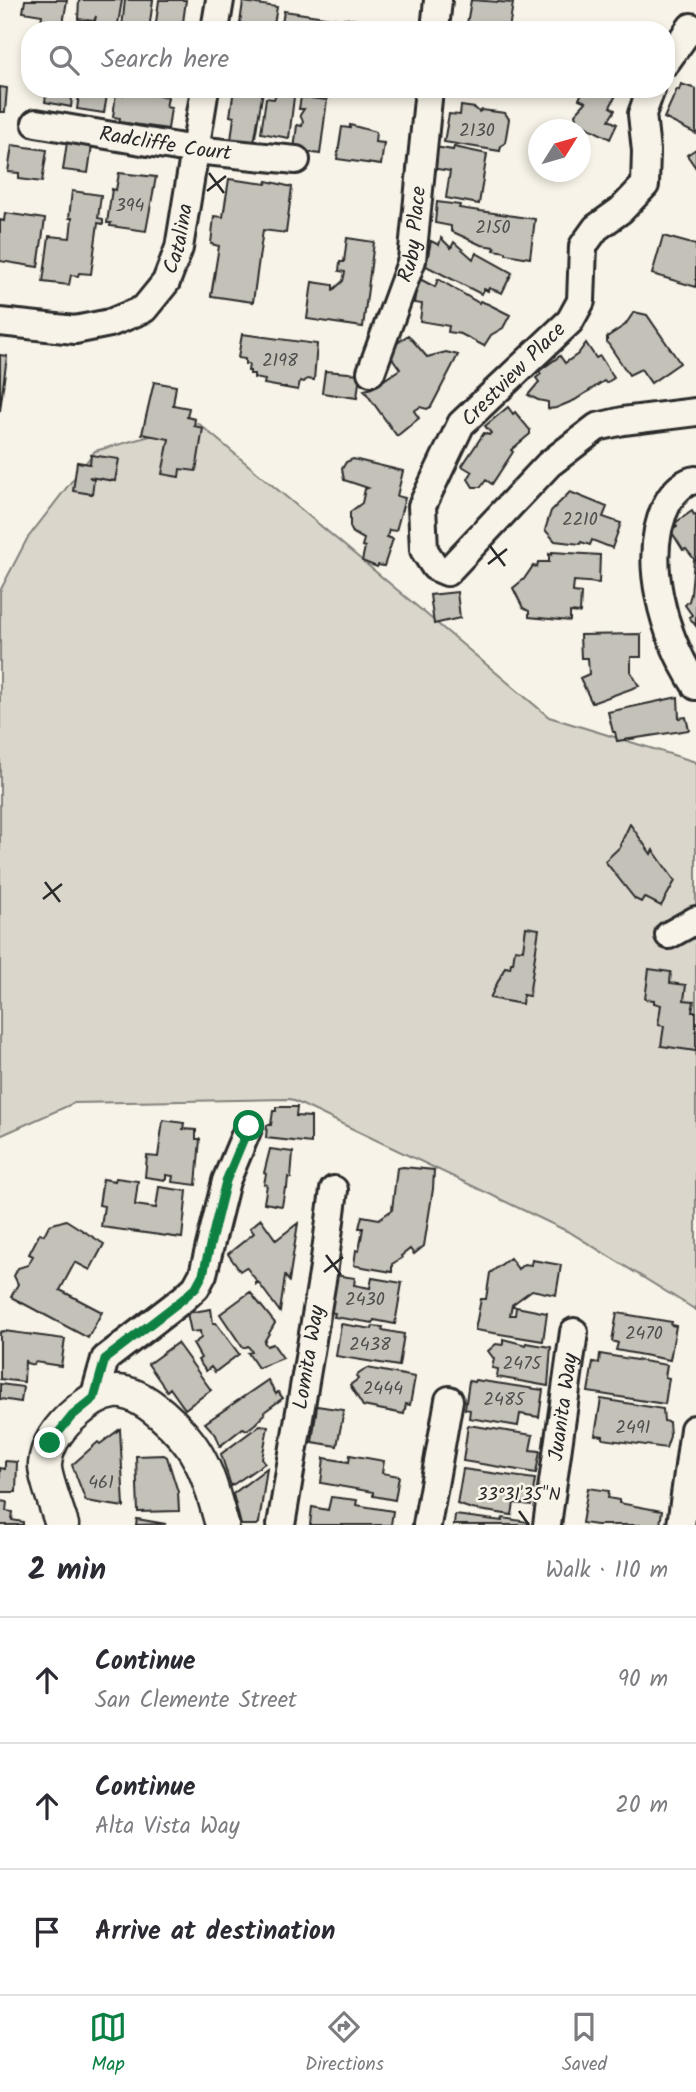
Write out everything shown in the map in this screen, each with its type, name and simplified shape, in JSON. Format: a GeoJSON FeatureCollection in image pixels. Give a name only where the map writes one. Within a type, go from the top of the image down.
{"type":"FeatureCollection","features":[{"type":"Feature","properties":{"kind":"street"},"geometry":{"type":"LineString","coordinates":[[216,21],[219,0]]}},
{"type":"Feature","properties":{"kind":"street"},"geometry":{"type":"LineString","coordinates":[[436,21],[438,0]]}},
{"type":"Feature","properties":{"kind":"street"},"geometry":{"type":"LineString","coordinates":[[675,49],[691,27]]}},
{"type":"Feature","properties":{"kind":"street","name":"Catalina"},"geometry":{"type":"LineString","coordinates":[[0,322],[75,330],[110,323],[144,309],[166,282],[179,248],[204,98]]}},
{"type":"Feature","properties":{"kind":"street","name":"Ruby Place"},"geometry":{"type":"LineString","coordinates":[[371,372],[412,260],[428,98]]}},
{"type":"Feature","properties":{"kind":"street","name":"Crestview Place"},"geometry":{"type":"LineString","coordinates":[[648,98],[642,114],[646,151],[645,186],[621,210],[596,228],[583,246],[581,302],[570,321],[461,424],[422,506],[424,550],[435,567],[447,572],[549,464],[597,427],[696,412]]}},
{"type":"Feature","properties":{"kind":"street","name":"Radcliffe Court"},"geometry":{"type":"LineString","coordinates":[[36,123],[195,150],[296,160]]}},
{"type":"Feature","properties":{"kind":"street"},"geometry":{"type":"LineString","coordinates":[[696,480],[689,481],[673,494],[661,515],[654,558],[665,619],[680,661],[696,686]]}},
{"type":"Feature","properties":{"kind":"street"},"geometry":{"type":"LineString","coordinates":[[669,935],[696,920]]}},
{"type":"Feature","properties":{"kind":"street"},"geometry":{"type":"LineString","coordinates":[[94,1398],[105,1359],[196,1287],[203,1274],[226,1181],[249,1126]]}},
{"type":"Feature","properties":{"kind":"street","name":"Lomita Way"},"geometry":{"type":"LineString","coordinates":[[281,1525],[323,1274],[334,1190]]}},
{"type":"Feature","properties":{"kind":"street","name":"Juanita Way"},"geometry":{"type":"LineString","coordinates":[[547,1525],[574,1332]]}},
{"type":"Feature","properties":{"kind":"street"},"geometry":{"type":"LineString","coordinates":[[62,1525],[44,1466],[50,1443],[72,1416],[94,1398],[118,1391],[147,1402],[174,1424],[201,1462],[222,1525]]}},
{"type":"Feature","properties":{"kind":"street"},"geometry":{"type":"LineString","coordinates":[[427,1525],[449,1400]]}},
{"type":"Feature","properties":{"kind":"street"},"geometry":{"type":"LineString","coordinates":[[686,1523],[694,1429]]}},
{"type":"Feature","properties":{"kind":"shaded area"},"geometry":{"type":"Polygon","coordinates":[[[198,423],[549,717],[696,762],[696,1310],[571,1233],[290,1099],[74,1103],[0,1136],[0,591],[27,539],[95,451],[198,423]]]}},
{"type":"Feature","properties":{"kind":"building"},"geometry":{"type":"Polygon","coordinates":[[[25,0],[67,0],[64,21],[41,21],[42,15],[23,12],[25,0]]]}},
{"type":"Feature","properties":{"kind":"building"},"geometry":{"type":"Polygon","coordinates":[[[79,0],[122,0],[118,21],[95,21],[96,16],[94,21],[78,19],[79,0]]]}},
{"type":"Feature","properties":{"kind":"building"},"geometry":{"type":"Polygon","coordinates":[[[125,0],[153,0],[150,21],[123,21],[125,0]]]}},
{"type":"Feature","properties":{"kind":"building"},"geometry":{"type":"Polygon","coordinates":[[[159,0],[186,0],[183,21],[156,21],[159,0]]]}},
{"type":"Feature","properties":{"kind":"building"},"geometry":{"type":"Polygon","coordinates":[[[471,0],[513,3],[510,21],[468,21],[471,0]]]}},
{"type":"Feature","properties":{"kind":"building"},"geometry":{"type":"Polygon","coordinates":[[[243,2],[277,7],[275,21],[240,21],[243,2]]]}},
{"type":"Feature","properties":{"kind":"building"},"geometry":{"type":"Polygon","coordinates":[[[284,11],[339,19],[339,21],[282,21],[284,11]]]}},
{"type":"Feature","properties":{"kind":"building"},"geometry":{"type":"Polygon","coordinates":[[[344,18],[364,21],[344,21],[344,18]]]}},
{"type":"Feature","properties":{"kind":"building"},"geometry":{"type":"Polygon","coordinates":[[[681,84],[696,89],[696,134],[664,118],[677,89],[679,90],[681,84]]]}},
{"type":"Feature","properties":{"kind":"building"},"geometry":{"type":"Polygon","coordinates":[[[0,87],[7,88],[5,112],[0,112],[0,87]]]}},
{"type":"Feature","properties":{"kind":"building"},"geometry":{"type":"Polygon","coordinates":[[[46,98],[72,98],[71,107],[45,102],[46,98]]]}},
{"type":"Feature","properties":{"kind":"building"},"geometry":{"type":"Polygon","coordinates":[[[79,98],[106,98],[104,113],[77,109],[79,98]]]}},
{"type":"Feature","properties":{"kind":"building"},"geometry":{"type":"Polygon","coordinates":[[[115,98],[168,98],[166,107],[171,108],[168,129],[119,122],[120,118],[113,117],[115,98]]]}},
{"type":"Feature","properties":{"kind":"building"},"geometry":{"type":"Polygon","coordinates":[[[233,98],[262,98],[254,143],[231,140],[234,117],[230,116],[233,98]]]}},
{"type":"Feature","properties":{"kind":"building"},"geometry":{"type":"Polygon","coordinates":[[[266,98],[294,98],[289,138],[261,133],[266,98]]]}},
{"type":"Feature","properties":{"kind":"building"},"geometry":{"type":"Polygon","coordinates":[[[301,98],[327,100],[320,154],[294,150],[297,125],[302,126],[303,121],[300,115],[304,109],[299,109],[301,98]]]}},
{"type":"Feature","properties":{"kind":"building"},"geometry":{"type":"Polygon","coordinates":[[[580,98],[614,98],[610,107],[615,110],[609,120],[617,124],[610,139],[591,129],[591,119],[576,119],[575,114],[586,102],[580,98]]]}},
{"type":"Feature","properties":{"kind":"building"},"geometry":{"type":"Polygon","coordinates":[[[461,106],[475,108],[479,112],[482,110],[505,113],[509,119],[505,143],[500,151],[444,142],[449,114],[460,115],[461,106]]]}},
{"type":"Feature","properties":{"kind":"building"},"geometry":{"type":"Polygon","coordinates":[[[350,125],[376,132],[375,142],[384,143],[381,165],[337,159],[342,127],[350,128],[350,125]]]}},
{"type":"Feature","properties":{"kind":"building"},"geometry":{"type":"Polygon","coordinates":[[[67,142],[92,145],[88,173],[63,170],[67,142]]]}},
{"type":"Feature","properties":{"kind":"building"},"geometry":{"type":"Polygon","coordinates":[[[12,145],[47,150],[42,182],[19,179],[19,173],[8,172],[12,145]]]}},
{"type":"Feature","properties":{"kind":"building"},"geometry":{"type":"Polygon","coordinates":[[[435,147],[453,150],[454,147],[487,154],[479,204],[446,198],[450,171],[431,168],[435,147]]]}},
{"type":"Feature","properties":{"kind":"building"},"geometry":{"type":"Polygon","coordinates":[[[696,149],[696,168],[687,155],[696,149]]]}},
{"type":"Feature","properties":{"kind":"building"},"geometry":{"type":"Polygon","coordinates":[[[119,173],[156,177],[146,231],[110,226],[111,223],[107,223],[112,189],[116,190],[119,173]]]}},
{"type":"Feature","properties":{"kind":"building"},"geometry":{"type":"Polygon","coordinates":[[[229,179],[266,184],[267,181],[292,187],[286,233],[263,230],[253,302],[211,296],[219,246],[211,244],[214,216],[223,217],[229,179]]]}},
{"type":"Feature","properties":{"kind":"building"},"geometry":{"type":"Polygon","coordinates":[[[72,191],[101,195],[98,218],[103,219],[103,224],[98,223],[91,274],[71,275],[69,285],[43,282],[49,236],[70,238],[72,191]]]}},
{"type":"Feature","properties":{"kind":"building"},"geometry":{"type":"Polygon","coordinates":[[[437,202],[460,205],[459,208],[535,219],[530,258],[494,250],[495,247],[481,245],[451,231],[451,226],[435,223],[437,202]]]}},
{"type":"Feature","properties":{"kind":"building"},"geometry":{"type":"Polygon","coordinates":[[[5,213],[45,219],[38,267],[0,261],[0,220],[4,221],[5,213]]]}},
{"type":"Feature","properties":{"kind":"building"},"geometry":{"type":"Polygon","coordinates":[[[663,236],[696,245],[696,287],[652,274],[663,236]]]}},
{"type":"Feature","properties":{"kind":"building"},"geometry":{"type":"Polygon","coordinates":[[[347,238],[374,242],[363,327],[307,319],[312,282],[333,285],[333,290],[343,281],[345,272],[339,271],[340,262],[344,262],[347,238]]]}},
{"type":"Feature","properties":{"kind":"building"},"geometry":{"type":"Polygon","coordinates":[[[441,238],[451,248],[454,242],[473,259],[476,253],[512,273],[502,293],[489,288],[488,291],[484,289],[481,294],[426,266],[431,241],[439,245],[441,238]]]}},
{"type":"Feature","properties":{"kind":"building"},"geometry":{"type":"Polygon","coordinates":[[[418,278],[435,287],[438,279],[479,303],[488,304],[510,315],[503,328],[491,335],[484,346],[461,334],[448,332],[449,326],[420,321],[422,304],[414,303],[418,278]]]}},
{"type":"Feature","properties":{"kind":"building"},"geometry":{"type":"Polygon","coordinates":[[[634,312],[647,315],[680,363],[651,383],[641,369],[629,375],[607,342],[607,337],[625,325],[634,312]]]}},
{"type":"Feature","properties":{"kind":"building"},"geometry":{"type":"Polygon","coordinates":[[[242,334],[317,344],[314,380],[300,381],[298,390],[264,384],[265,380],[254,378],[254,374],[248,371],[249,364],[245,364],[245,359],[238,358],[242,334]]]}},
{"type":"Feature","properties":{"kind":"building"},"geometry":{"type":"Polygon","coordinates":[[[408,335],[427,357],[446,352],[458,355],[431,407],[420,407],[414,411],[419,418],[397,436],[364,390],[372,388],[400,369],[387,351],[408,335]]]}},
{"type":"Feature","properties":{"kind":"building"},"geometry":{"type":"Polygon","coordinates":[[[586,343],[596,358],[600,356],[614,378],[556,408],[548,409],[548,402],[528,395],[539,382],[536,378],[541,374],[539,371],[560,356],[565,363],[578,354],[586,343]]]}},
{"type":"Feature","properties":{"kind":"building"},"geometry":{"type":"Polygon","coordinates":[[[0,355],[7,356],[0,411],[0,355]]]}},
{"type":"Feature","properties":{"kind":"building"},"geometry":{"type":"Polygon","coordinates":[[[325,371],[360,374],[357,398],[322,393],[325,371]]]}},
{"type":"Feature","properties":{"kind":"building"},"geometry":{"type":"Polygon","coordinates":[[[154,382],[176,386],[173,405],[189,408],[187,417],[195,419],[194,426],[203,428],[196,471],[180,469],[179,477],[162,474],[169,439],[142,434],[154,382]]]}},
{"type":"Feature","properties":{"kind":"building"},"geometry":{"type":"Polygon","coordinates":[[[508,407],[530,430],[530,434],[511,450],[513,452],[492,484],[486,480],[481,487],[473,487],[468,479],[472,472],[462,466],[484,433],[491,433],[485,426],[508,407]]]}},
{"type":"Feature","properties":{"kind":"building"},"geometry":{"type":"Polygon","coordinates":[[[91,455],[119,459],[115,481],[89,477],[94,480],[92,494],[73,491],[77,462],[90,464],[91,455]]]}},
{"type":"Feature","properties":{"kind":"building"},"geometry":{"type":"Polygon","coordinates":[[[353,459],[403,471],[397,496],[405,498],[396,531],[389,530],[387,537],[393,539],[384,566],[377,567],[362,561],[364,539],[353,533],[350,527],[350,512],[362,503],[365,489],[368,488],[344,480],[342,469],[346,462],[353,459]]]}},
{"type":"Feature","properties":{"kind":"building"},"geometry":{"type":"Polygon","coordinates":[[[570,492],[607,507],[603,517],[621,523],[612,548],[592,540],[590,545],[555,541],[545,530],[551,511],[570,492]]]}},
{"type":"Feature","properties":{"kind":"building"},"geometry":{"type":"Polygon","coordinates":[[[692,511],[696,514],[696,626],[685,605],[691,594],[694,559],[686,549],[683,550],[671,531],[677,527],[675,523],[692,511]]]}},
{"type":"Feature","properties":{"kind":"building"},"geometry":{"type":"Polygon","coordinates":[[[552,552],[600,555],[599,583],[574,581],[573,592],[581,593],[580,613],[570,612],[570,621],[529,617],[529,611],[523,608],[513,588],[533,566],[537,567],[538,562],[549,562],[549,554],[552,555],[552,552]]]}},
{"type":"Feature","properties":{"kind":"building"},"geometry":{"type":"Polygon","coordinates":[[[457,592],[460,618],[434,624],[430,595],[457,592]]]}},
{"type":"Feature","properties":{"kind":"building"},"geometry":{"type":"Polygon","coordinates":[[[641,634],[641,657],[631,657],[631,672],[639,686],[592,703],[580,678],[589,674],[588,658],[581,658],[580,635],[641,634]]]}},
{"type":"Feature","properties":{"kind":"building"},"geometry":{"type":"Polygon","coordinates":[[[678,697],[679,718],[686,717],[689,730],[617,741],[608,712],[678,697]]]}},
{"type":"Feature","properties":{"kind":"building"},"geometry":{"type":"Polygon","coordinates":[[[630,824],[651,854],[653,850],[675,881],[661,906],[644,897],[641,902],[635,899],[605,861],[621,846],[630,824]]]}},
{"type":"Feature","properties":{"kind":"building"},"geometry":{"type":"Polygon","coordinates":[[[526,927],[539,929],[529,996],[523,995],[522,1004],[490,998],[505,967],[510,968],[513,963],[515,949],[523,950],[526,927]]]}},
{"type":"Feature","properties":{"kind":"building"},"geometry":{"type":"Polygon","coordinates":[[[649,969],[671,972],[670,983],[686,985],[684,1000],[694,1001],[692,1012],[696,1012],[696,1051],[661,1046],[664,1026],[658,1025],[661,1005],[654,1003],[654,1000],[645,999],[649,969]]]}},
{"type":"Feature","properties":{"kind":"building"},"geometry":{"type":"Polygon","coordinates":[[[276,1107],[297,1107],[296,1116],[311,1117],[311,1143],[266,1138],[267,1125],[271,1125],[276,1107]]]}},
{"type":"Feature","properties":{"kind":"building"},"geometry":{"type":"Polygon","coordinates":[[[163,1120],[184,1123],[183,1129],[196,1130],[196,1139],[200,1139],[196,1185],[172,1182],[173,1176],[166,1175],[166,1180],[145,1177],[147,1156],[158,1157],[163,1120]]]}},
{"type":"Feature","properties":{"kind":"building"},"geometry":{"type":"Polygon","coordinates":[[[270,1149],[293,1152],[291,1178],[288,1177],[282,1206],[264,1203],[267,1185],[264,1184],[264,1173],[270,1149]]]}},
{"type":"Feature","properties":{"kind":"building"},"geometry":{"type":"Polygon","coordinates":[[[397,1168],[434,1170],[424,1246],[414,1254],[410,1249],[401,1256],[402,1258],[392,1264],[392,1272],[354,1265],[363,1228],[359,1228],[362,1216],[379,1219],[392,1210],[397,1168]]]}},
{"type":"Feature","properties":{"kind":"building"},"geometry":{"type":"Polygon","coordinates":[[[116,1178],[138,1181],[135,1205],[156,1208],[159,1187],[187,1191],[182,1238],[101,1227],[104,1206],[99,1205],[103,1179],[115,1181],[116,1178]]]}},
{"type":"Feature","properties":{"kind":"building"},"geometry":{"type":"Polygon","coordinates":[[[261,1219],[276,1240],[298,1223],[289,1281],[285,1276],[280,1312],[258,1282],[256,1284],[246,1267],[240,1271],[228,1254],[254,1233],[250,1228],[261,1219]]]}},
{"type":"Feature","properties":{"kind":"building"},"geometry":{"type":"Polygon","coordinates":[[[66,1220],[104,1244],[90,1270],[75,1262],[60,1290],[102,1312],[88,1338],[11,1297],[18,1284],[14,1276],[18,1268],[28,1265],[33,1256],[29,1254],[40,1233],[44,1235],[49,1225],[66,1220]]]}},
{"type":"Feature","properties":{"kind":"building"},"geometry":{"type":"Polygon","coordinates":[[[510,1258],[518,1269],[524,1264],[531,1265],[532,1260],[561,1265],[556,1295],[532,1290],[512,1305],[510,1315],[515,1315],[516,1307],[547,1313],[543,1341],[475,1330],[481,1299],[486,1299],[490,1273],[510,1258]]]}},
{"type":"Feature","properties":{"kind":"building"},"geometry":{"type":"Polygon","coordinates":[[[335,1275],[355,1278],[354,1285],[370,1288],[372,1278],[402,1283],[395,1324],[334,1317],[335,1313],[329,1312],[335,1275]]]}},
{"type":"Feature","properties":{"kind":"building"},"geometry":{"type":"Polygon","coordinates":[[[250,1292],[275,1323],[264,1342],[267,1346],[273,1344],[283,1358],[258,1368],[248,1353],[252,1352],[248,1346],[243,1348],[220,1314],[250,1292]]]}},
{"type":"Feature","properties":{"kind":"building"},"geometry":{"type":"Polygon","coordinates":[[[211,1309],[213,1323],[216,1323],[239,1354],[215,1372],[211,1367],[206,1371],[198,1360],[201,1358],[193,1344],[201,1338],[200,1331],[191,1332],[187,1313],[211,1309]]]}},
{"type":"Feature","properties":{"kind":"building"},"geometry":{"type":"Polygon","coordinates":[[[617,1313],[672,1322],[671,1325],[676,1326],[670,1360],[616,1350],[618,1343],[612,1341],[617,1313]]]}},
{"type":"Feature","properties":{"kind":"building"},"geometry":{"type":"Polygon","coordinates":[[[341,1324],[372,1329],[373,1326],[383,1327],[382,1330],[404,1334],[399,1366],[336,1356],[341,1324]]]}},
{"type":"Feature","properties":{"kind":"building"},"geometry":{"type":"Polygon","coordinates":[[[0,1332],[65,1339],[61,1366],[35,1362],[34,1365],[26,1363],[25,1360],[24,1382],[0,1379],[0,1332]]]}},
{"type":"Feature","properties":{"kind":"building"},"geometry":{"type":"Polygon","coordinates":[[[503,1339],[526,1345],[551,1347],[548,1386],[497,1377],[498,1369],[492,1368],[494,1359],[488,1351],[496,1344],[503,1345],[503,1339]]]}},
{"type":"Feature","properties":{"kind":"building"},"geometry":{"type":"Polygon","coordinates":[[[177,1343],[211,1390],[185,1409],[170,1388],[167,1391],[148,1364],[177,1343]]]}},
{"type":"Feature","properties":{"kind":"building"},"geometry":{"type":"Polygon","coordinates":[[[600,1354],[667,1365],[665,1377],[669,1378],[665,1404],[588,1392],[593,1362],[599,1363],[600,1354]]]}},
{"type":"Feature","properties":{"kind":"building"},"geometry":{"type":"Polygon","coordinates":[[[367,1368],[415,1377],[410,1405],[406,1404],[404,1414],[363,1406],[350,1385],[358,1379],[356,1376],[367,1368]]]}},
{"type":"Feature","properties":{"kind":"building"},"geometry":{"type":"Polygon","coordinates":[[[268,1380],[276,1394],[278,1392],[283,1398],[264,1412],[255,1424],[247,1430],[243,1428],[220,1446],[216,1435],[205,1423],[268,1380]]]}},
{"type":"Feature","properties":{"kind":"building"},"geometry":{"type":"Polygon","coordinates":[[[469,1381],[543,1390],[539,1417],[520,1414],[518,1426],[469,1418],[470,1410],[465,1409],[469,1381]]]}},
{"type":"Feature","properties":{"kind":"building"},"geometry":{"type":"Polygon","coordinates":[[[0,1384],[23,1387],[21,1402],[0,1399],[0,1384]]]}},
{"type":"Feature","properties":{"kind":"building"},"geometry":{"type":"Polygon","coordinates":[[[601,1399],[663,1409],[664,1421],[669,1422],[670,1436],[666,1448],[603,1439],[603,1436],[595,1435],[601,1399]]]}},
{"type":"Feature","properties":{"kind":"building"},"geometry":{"type":"Polygon","coordinates":[[[317,1406],[344,1410],[337,1446],[312,1442],[317,1406]]]}},
{"type":"Feature","properties":{"kind":"building"},"geometry":{"type":"Polygon","coordinates":[[[260,1425],[268,1426],[262,1459],[265,1463],[231,1486],[221,1454],[260,1425]]]}},
{"type":"Feature","properties":{"kind":"building"},"geometry":{"type":"Polygon","coordinates":[[[468,1425],[533,1435],[530,1450],[540,1451],[536,1473],[463,1461],[468,1425]]]}},
{"type":"Feature","properties":{"kind":"building"},"geometry":{"type":"Polygon","coordinates":[[[120,1429],[124,1507],[86,1501],[72,1465],[98,1442],[100,1444],[120,1429]]]}},
{"type":"Feature","properties":{"kind":"building"},"geometry":{"type":"Polygon","coordinates":[[[164,1455],[178,1492],[179,1511],[138,1512],[136,1456],[164,1455]]]}},
{"type":"Feature","properties":{"kind":"building"},"geometry":{"type":"Polygon","coordinates":[[[350,1455],[384,1461],[382,1473],[399,1476],[395,1500],[373,1496],[373,1492],[321,1483],[324,1458],[349,1462],[350,1455]]]}},
{"type":"Feature","properties":{"kind":"building"},"geometry":{"type":"Polygon","coordinates":[[[5,1461],[17,1462],[16,1492],[0,1492],[0,1468],[5,1469],[5,1461]]]}},
{"type":"Feature","properties":{"kind":"building"},"geometry":{"type":"Polygon","coordinates":[[[267,1468],[259,1523],[241,1525],[233,1494],[267,1468]]]}},
{"type":"Feature","properties":{"kind":"building"},"geometry":{"type":"Polygon","coordinates":[[[463,1469],[535,1479],[531,1505],[514,1503],[512,1515],[457,1504],[463,1469]]]}},
{"type":"Feature","properties":{"kind":"building"},"geometry":{"type":"Polygon","coordinates":[[[588,1488],[609,1491],[608,1498],[619,1500],[619,1503],[662,1511],[660,1525],[582,1523],[588,1488]]]}},
{"type":"Feature","properties":{"kind":"building"},"geometry":{"type":"Polygon","coordinates":[[[331,1497],[357,1500],[356,1505],[393,1511],[391,1525],[310,1525],[312,1507],[328,1510],[331,1497]]]}},
{"type":"Feature","properties":{"kind":"building"},"geometry":{"type":"Polygon","coordinates":[[[0,1501],[7,1502],[6,1511],[13,1512],[12,1520],[23,1522],[23,1525],[0,1525],[0,1501]]]}},
{"type":"Feature","properties":{"kind":"building"},"geometry":{"type":"Polygon","coordinates":[[[455,1515],[502,1521],[503,1518],[528,1522],[528,1525],[454,1525],[455,1515]]]}},
{"type":"Feature","properties":{"kind":"building"},"geometry":{"type":"Polygon","coordinates":[[[137,1519],[166,1524],[136,1525],[137,1519]]]}},
{"type":"Feature","properties":{"kind":"route"},"geometry":{"type":"LineString","coordinates":[[50,1443],[72,1416],[94,1398],[105,1359],[196,1287],[203,1274],[226,1181],[249,1126]]}}]}
